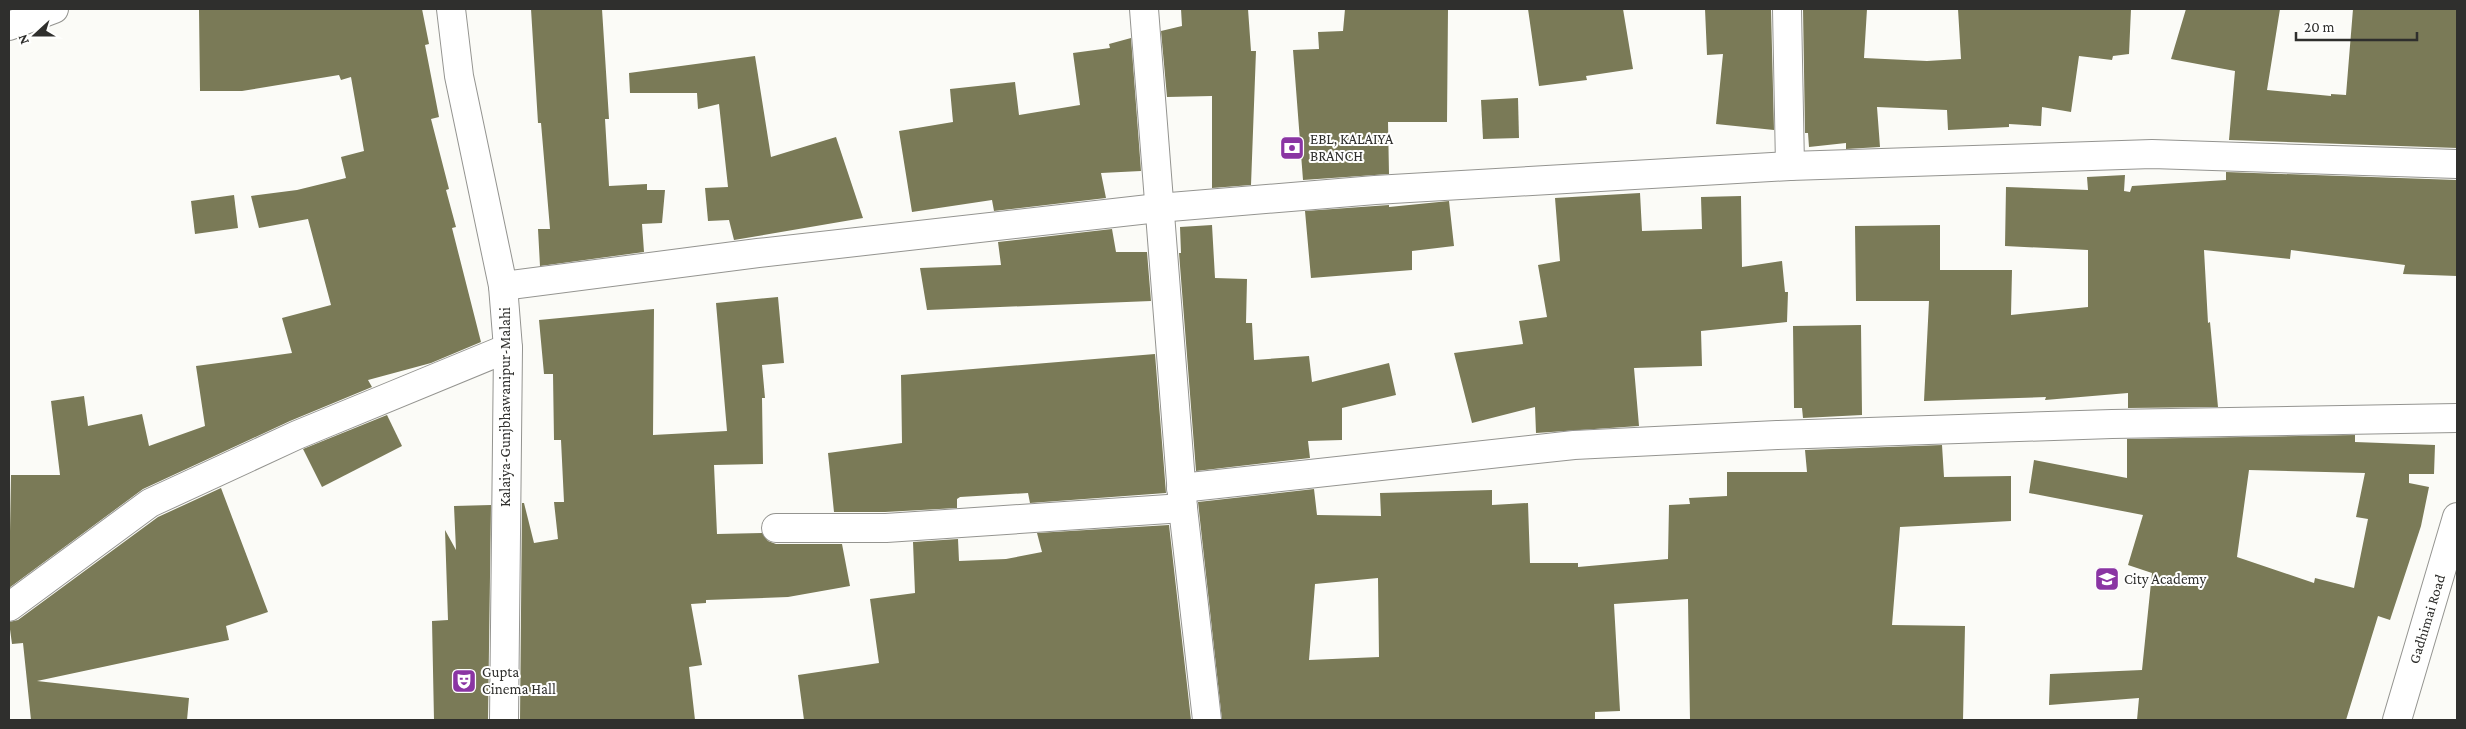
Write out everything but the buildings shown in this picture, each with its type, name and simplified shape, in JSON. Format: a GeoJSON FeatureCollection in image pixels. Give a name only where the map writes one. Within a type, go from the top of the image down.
{"type":"FeatureCollection","features":[{"type":"Feature","properties":{"kind":"street"},"geometry":{"type":"LineString","coordinates":[[12,19],[54,9]]}},
{"type":"Feature","properties":{"kind":"street","name":"Kalaiya-Gunjbhawanipur-Malahi"},"geometry":{"type":"LineString","coordinates":[[451,9],[459,76],[504,286],[508,348],[504,720]]}},
{"type":"Feature","properties":{"kind":"street"},"geometry":{"type":"LineString","coordinates":[[1144,9],[1182,498],[1207,720]]}},
{"type":"Feature","properties":{"kind":"street"},"geometry":{"type":"LineString","coordinates":[[1787,9],[1790,166]]}},
{"type":"Feature","properties":{"kind":"street"},"geometry":{"type":"LineString","coordinates":[[504,286],[758,253],[1158,208],[1375,190],[1790,166],[2152,154],[2457,164]]}},
{"type":"Feature","properties":{"kind":"street"},"geometry":{"type":"LineString","coordinates":[[9,607],[150,503],[297,436],[508,348]]}},
{"type":"Feature","properties":{"kind":"street"},"geometry":{"type":"LineString","coordinates":[[776,528],[886,528],[1182,498],[1574,445],[1777,435],[2112,424],[2457,418]]}},
{"type":"Feature","properties":{"kind":"street","name":"Gadhimai Road"},"geometry":{"type":"LineString","coordinates":[[2397,720],[2457,517]]}},
{"type":"Feature","properties":{"kind":"place","name":"EBL, KALAIYA BRANCH"},"geometry":{"type":"Point","coordinates":[1292,148]}},
{"type":"Feature","properties":{"kind":"place","name":"City Academy"},"geometry":{"type":"Point","coordinates":[2107,579]}},
{"type":"Feature","properties":{"kind":"place","name":"Gupta Cinema Hall"},"geometry":{"type":"Point","coordinates":[464,681]}}]}
